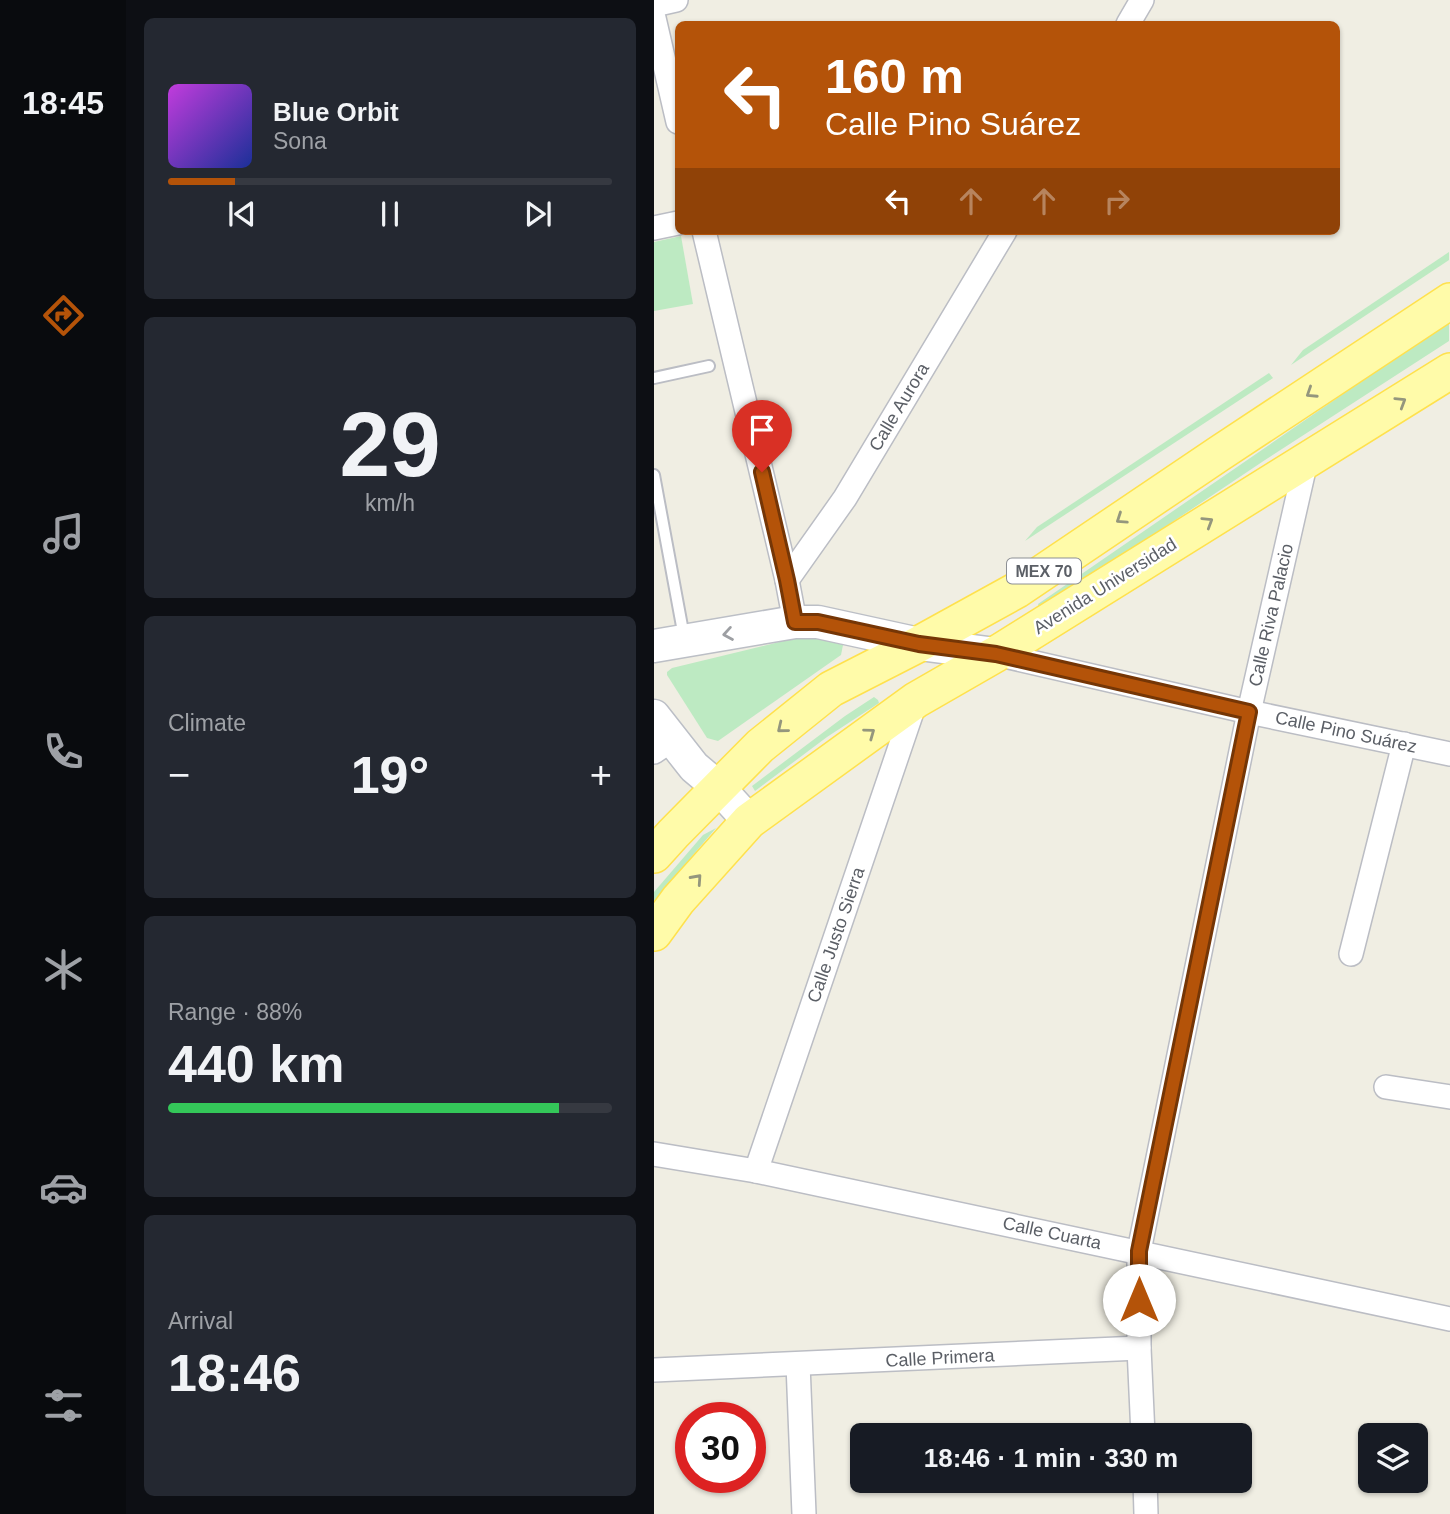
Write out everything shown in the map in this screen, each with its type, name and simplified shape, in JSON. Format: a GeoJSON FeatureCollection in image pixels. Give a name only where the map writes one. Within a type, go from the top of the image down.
{"type":"FeatureCollection","features":[{"type":"Feature","properties":{"kind":"main road","name":"MEX 70"},"geometry":{"type":"LineString","coordinates":[[654,856],[760,746],[831,689],[1017,590],[1208,460],[1450,302]]}},
{"type":"Feature","properties":{"kind":"main road","name":"Avenida Universidad"},"geometry":{"type":"LineString","coordinates":[[654,933],[678,900],[749,821],[916,700],[996,654],[1450,371]]}},
{"type":"Feature","properties":{"kind":"main road"},"geometry":{"type":"LineString","coordinates":[[654,646],[795,622],[818,622],[919,644],[996,654]]}},
{"type":"Feature","properties":{"kind":"main road"},"geometry":{"type":"LineString","coordinates":[[660,736],[719,788],[749,821]]}},
{"type":"Feature","properties":{"kind":"street"},"geometry":{"type":"LineString","coordinates":[[654,5],[676,0]]}},
{"type":"Feature","properties":{"kind":"street"},"geometry":{"type":"LineString","coordinates":[[1130,21],[1142,0]]}},
{"type":"Feature","properties":{"kind":"street"},"geometry":{"type":"LineString","coordinates":[[654,18],[675,109]]}},
{"type":"Feature","properties":{"kind":"street"},"geometry":{"type":"LineString","coordinates":[[654,228],[675,224]]}},
{"type":"Feature","properties":{"kind":"street"},"geometry":{"type":"LineString","coordinates":[[705,235],[795,622]]}},
{"type":"Feature","properties":{"kind":"street","name":"Calle Aurora"},"geometry":{"type":"LineString","coordinates":[[787,580],[845,498],[1003,235]]}},
{"type":"Feature","properties":{"kind":"street","name":"Calle Riva Palacio"},"geometry":{"type":"LineString","coordinates":[[1139,1348],[1139,1251],[1249,712],[1306,461]]}},
{"type":"Feature","properties":{"kind":"street","name":"Calle Pino Suárez"},"geometry":{"type":"LineString","coordinates":[[996,654],[1249,712],[1450,754]]}},
{"type":"Feature","properties":{"kind":"street","name":"Calle Justo Sierra"},"geometry":{"type":"LineString","coordinates":[[756,1171],[916,700]]}},
{"type":"Feature","properties":{"kind":"street"},"geometry":{"type":"LineString","coordinates":[[1351,954],[1404,744]]}},
{"type":"Feature","properties":{"kind":"street"},"geometry":{"type":"LineString","coordinates":[[1386,1087],[1450,1097]]}},
{"type":"Feature","properties":{"kind":"street","name":"Calle Cuarta"},"geometry":{"type":"LineString","coordinates":[[654,1154],[756,1171],[1450,1318]]}},
{"type":"Feature","properties":{"kind":"street"},"geometry":{"type":"LineString","coordinates":[[1139,1348],[1142,1423]]}},
{"type":"Feature","properties":{"kind":"street","name":"Calle Primera"},"geometry":{"type":"LineString","coordinates":[[654,1370],[1139,1348]]}},
{"type":"Feature","properties":{"kind":"street"},"geometry":{"type":"LineString","coordinates":[[798,1364],[804,1514]]}},
{"type":"Feature","properties":{"kind":"street"},"geometry":{"type":"LineString","coordinates":[[1145,1493],[1146,1514]]}},
{"type":"Feature","properties":{"kind":"lane"},"geometry":{"type":"LineString","coordinates":[[654,378],[709,366]]}},
{"type":"Feature","properties":{"kind":"lane"},"geometry":{"type":"LineString","coordinates":[[654,475],[685,641]]}},
{"type":"Feature","properties":{"kind":"green space"},"geometry":{"type":"Polygon","coordinates":[[[681,236],[693,304],[654,311],[654,242],[681,236]]]}},
{"type":"Feature","properties":{"kind":"green space"},"geometry":{"type":"Polygon","coordinates":[[[1449,252],[1449,260],[1291,365],[1303,350],[1449,252]]]}},
{"type":"Feature","properties":{"kind":"green space"},"geometry":{"type":"Polygon","coordinates":[[[1449,321],[1449,341],[1044,608],[1039,608],[1038,604],[1449,321]]]}},
{"type":"Feature","properties":{"kind":"green space"},"geometry":{"type":"Polygon","coordinates":[[[1269,373],[1273,378],[1025,541],[1037,527],[1269,373]]]}},
{"type":"Feature","properties":{"kind":"green space"},"geometry":{"type":"Polygon","coordinates":[[[816,633],[843,645],[841,655],[718,741],[707,738],[667,675],[672,668],[816,633]]]}},
{"type":"Feature","properties":{"kind":"green space"},"geometry":{"type":"Polygon","coordinates":[[[874,697],[879,703],[827,737],[755,791],[752,786],[874,697]]]}},
{"type":"Feature","properties":{"kind":"green space"},"geometry":{"type":"Polygon","coordinates":[[[716,828],[654,901],[654,892],[703,835],[716,828]]]}},
{"type":"Feature","properties":{"kind":"route"},"geometry":{"type":"LineString","coordinates":[[762,472],[795,622],[818,622],[919,644],[996,654],[1249,712],[1139,1251],[1139,1300]]}}]}
